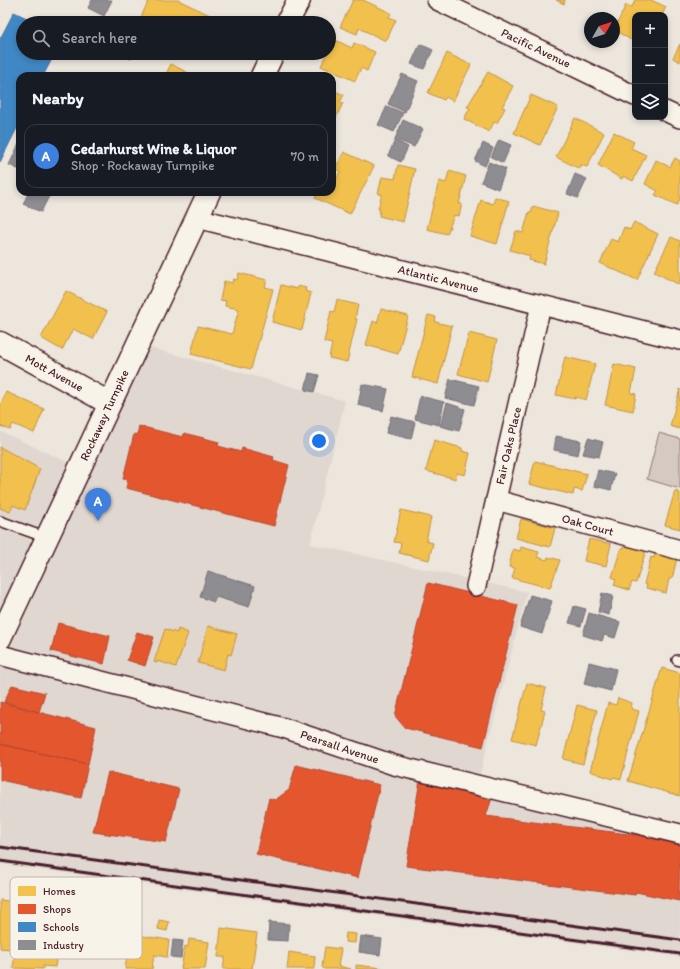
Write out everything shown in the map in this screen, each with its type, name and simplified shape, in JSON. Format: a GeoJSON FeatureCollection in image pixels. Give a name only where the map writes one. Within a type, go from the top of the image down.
{"type":"FeatureCollection","features":[{"type":"Feature","properties":{"kind":"main road"},"geometry":{"type":"LineString","coordinates":[[291,16],[299,0]]}},
{"type":"Feature","properties":{"kind":"main road"},"geometry":{"type":"LineString","coordinates":[[264,72],[270,60]]}},
{"type":"Feature","properties":{"kind":"main road","name":"Rockaway Turnpike"},"geometry":{"type":"LineString","coordinates":[[0,638],[206,196]]}},
{"type":"Feature","properties":{"kind":"main road","name":"Mott Avenue"},"geometry":{"type":"LineString","coordinates":[[0,343],[109,404]]}},
{"type":"Feature","properties":{"kind":"street","name":"Pacific Avenue"},"geometry":{"type":"LineString","coordinates":[[437,0],[632,95]]}},
{"type":"Feature","properties":{"kind":"street"},"geometry":{"type":"LineString","coordinates":[[668,112],[680,118]]}},
{"type":"Feature","properties":{"kind":"street","name":"Atlantic Avenue"},"geometry":{"type":"LineString","coordinates":[[197,218],[680,340]]}},
{"type":"Feature","properties":{"kind":"street","name":"Fair Oaks Place"},"geometry":{"type":"LineString","coordinates":[[476,586],[541,305]]}},
{"type":"Feature","properties":{"kind":"street","name":"Oak Court"},"geometry":{"type":"LineString","coordinates":[[496,500],[680,550]]}},
{"type":"Feature","properties":{"kind":"street","name":"Pearsall Avenue"},"geometry":{"type":"LineString","coordinates":[[0,655],[284,728],[394,764],[680,834]]}},
{"type":"Feature","properties":{"kind":"lane"},"geometry":{"type":"LineString","coordinates":[[0,521],[47,538]]}},
{"type":"Feature","properties":{"kind":"shaded area"},"geometry":{"type":"Polygon","coordinates":[[[140,345],[345,401],[310,544],[527,592],[477,785],[680,834],[680,957],[142,883],[142,877],[95,877],[0,864],[0,431],[76,466],[140,345]]]}},
{"type":"Feature","properties":{"kind":"shaded area"},"geometry":{"type":"Polygon","coordinates":[[[659,433],[680,439],[680,489],[647,479],[659,433]]]}},
{"type":"Feature","properties":{"kind":"building: Homes"},"geometry":{"type":"Polygon","coordinates":[[[149,0],[178,0],[212,16],[141,16],[149,0]]]}},
{"type":"Feature","properties":{"kind":"building: Homes"},"geometry":{"type":"Polygon","coordinates":[[[353,0],[363,0],[391,13],[389,17],[396,20],[386,41],[359,28],[357,34],[340,27],[353,0]]]}},
{"type":"Feature","properties":{"kind":"building: Homes"},"geometry":{"type":"Polygon","coordinates":[[[556,0],[565,0],[564,4],[556,0]]]}},
{"type":"Feature","properties":{"kind":"building: Homes"},"geometry":{"type":"Polygon","coordinates":[[[635,0],[651,0],[666,7],[664,12],[632,12],[632,40],[620,33],[620,18],[626,5],[632,7],[635,0]]]}},
{"type":"Feature","properties":{"kind":"building: Homes"},"geometry":{"type":"Polygon","coordinates":[[[336,40],[352,48],[354,43],[375,52],[367,71],[361,68],[355,81],[321,66],[324,60],[336,60],[336,40]]]}},
{"type":"Feature","properties":{"kind":"building: Homes"},"geometry":{"type":"Polygon","coordinates":[[[680,44],[680,62],[673,58],[680,44]]]}},
{"type":"Feature","properties":{"kind":"building: Homes"},"geometry":{"type":"Polygon","coordinates":[[[447,53],[471,65],[453,101],[446,97],[444,100],[428,93],[447,53]]]}},
{"type":"Feature","properties":{"kind":"building: Homes"},"geometry":{"type":"Polygon","coordinates":[[[171,64],[186,72],[167,72],[171,64]]]}},
{"type":"Feature","properties":{"kind":"building: Homes"},"geometry":{"type":"Polygon","coordinates":[[[488,72],[513,86],[502,107],[505,108],[497,123],[494,122],[489,132],[464,119],[470,108],[467,107],[488,72]]]}},
{"type":"Feature","properties":{"kind":"building: Homes"},"geometry":{"type":"Polygon","coordinates":[[[336,92],[344,95],[340,102],[343,103],[336,118],[336,92]]]}},
{"type":"Feature","properties":{"kind":"building: Homes"},"geometry":{"type":"Polygon","coordinates":[[[531,95],[558,107],[540,145],[514,133],[531,95]]]}},
{"type":"Feature","properties":{"kind":"building: Homes"},"geometry":{"type":"Polygon","coordinates":[[[575,118],[604,133],[587,167],[581,165],[580,169],[556,157],[575,118]]]}},
{"type":"Feature","properties":{"kind":"building: Homes"},"geometry":{"type":"Polygon","coordinates":[[[614,132],[634,142],[631,148],[646,155],[633,181],[623,176],[622,179],[598,165],[614,132]]]}},
{"type":"Feature","properties":{"kind":"building: Homes"},"geometry":{"type":"Polygon","coordinates":[[[344,152],[374,166],[350,214],[315,198],[316,196],[336,196],[336,180],[340,171],[336,169],[344,152]]]}},
{"type":"Feature","properties":{"kind":"building: Homes"},"geometry":{"type":"Polygon","coordinates":[[[675,158],[680,161],[680,199],[677,205],[655,195],[658,191],[645,184],[656,160],[670,167],[675,158]]]}},
{"type":"Feature","properties":{"kind":"building: Homes"},"geometry":{"type":"Polygon","coordinates":[[[398,165],[415,169],[403,222],[379,216],[380,209],[378,209],[382,194],[378,194],[382,177],[395,179],[398,165]]]}},
{"type":"Feature","properties":{"kind":"building: Homes"},"geometry":{"type":"Polygon","coordinates":[[[449,171],[466,176],[459,204],[462,204],[459,216],[454,215],[447,234],[427,229],[439,181],[446,183],[449,171]]]}},
{"type":"Feature","properties":{"kind":"building: Homes"},"geometry":{"type":"Polygon","coordinates":[[[495,197],[509,201],[497,244],[470,236],[481,200],[493,204],[495,197]]]}},
{"type":"Feature","properties":{"kind":"building: Homes"},"geometry":{"type":"Polygon","coordinates":[[[533,206],[558,213],[544,264],[529,260],[530,256],[510,250],[516,231],[523,233],[529,212],[531,213],[533,206]]]}},
{"type":"Feature","properties":{"kind":"building: Homes"},"geometry":{"type":"Polygon","coordinates":[[[634,222],[658,234],[637,280],[600,263],[611,239],[618,242],[624,227],[630,230],[634,222]]]}},
{"type":"Feature","properties":{"kind":"building: Homes"},"geometry":{"type":"Polygon","coordinates":[[[671,237],[680,241],[680,285],[654,272],[671,237]]]}},
{"type":"Feature","properties":{"kind":"building: Homes"},"geometry":{"type":"Polygon","coordinates":[[[239,273],[267,280],[265,287],[273,289],[251,369],[191,354],[198,326],[232,334],[239,309],[225,306],[226,301],[220,300],[224,281],[232,283],[233,279],[237,280],[239,273]]]}},
{"type":"Feature","properties":{"kind":"building: Homes"},"geometry":{"type":"Polygon","coordinates":[[[281,285],[297,289],[298,286],[306,288],[305,291],[311,293],[302,330],[272,322],[281,285]]]}},
{"type":"Feature","properties":{"kind":"building: Homes"},"geometry":{"type":"Polygon","coordinates":[[[66,291],[107,312],[93,339],[73,329],[62,350],[41,338],[66,291]]]}},
{"type":"Feature","properties":{"kind":"building: Homes"},"geometry":{"type":"Polygon","coordinates":[[[337,300],[358,305],[355,319],[357,319],[347,362],[329,358],[332,344],[324,342],[331,311],[334,312],[337,300]]]}},
{"type":"Feature","properties":{"kind":"building: Homes"},"geometry":{"type":"Polygon","coordinates":[[[381,309],[408,316],[398,354],[366,345],[373,321],[377,323],[381,309]]]}},
{"type":"Feature","properties":{"kind":"building: Homes"},"geometry":{"type":"Polygon","coordinates":[[[428,315],[436,317],[435,322],[452,326],[438,384],[412,377],[428,315]]]}},
{"type":"Feature","properties":{"kind":"building: Homes"},"geometry":{"type":"Polygon","coordinates":[[[469,333],[497,340],[487,382],[458,374],[469,333]]]}},
{"type":"Feature","properties":{"kind":"building: Homes"},"geometry":{"type":"Polygon","coordinates":[[[565,357],[595,364],[586,400],[556,395],[565,357]]]}},
{"type":"Feature","properties":{"kind":"building: Homes"},"geometry":{"type":"Polygon","coordinates":[[[614,364],[636,369],[631,393],[636,394],[633,411],[605,405],[614,364]]]}},
{"type":"Feature","properties":{"kind":"building: Homes"},"geometry":{"type":"Polygon","coordinates":[[[680,389],[680,429],[670,426],[680,389]]]}},
{"type":"Feature","properties":{"kind":"building: Homes"},"geometry":{"type":"Polygon","coordinates":[[[6,392],[44,409],[34,433],[13,424],[10,430],[0,426],[0,406],[6,392]]]}},
{"type":"Feature","properties":{"kind":"building: Homes"},"geometry":{"type":"Polygon","coordinates":[[[434,440],[462,448],[462,451],[470,453],[465,475],[457,473],[456,479],[426,471],[434,440]]]}},
{"type":"Feature","properties":{"kind":"building: Homes"},"geometry":{"type":"Polygon","coordinates":[[[0,447],[40,469],[25,510],[13,505],[10,512],[0,508],[0,447]]]}},
{"type":"Feature","properties":{"kind":"building: Homes"},"geometry":{"type":"Polygon","coordinates":[[[535,461],[587,474],[582,491],[574,489],[573,495],[529,484],[535,461]]]}},
{"type":"Feature","properties":{"kind":"building: Homes"},"geometry":{"type":"Polygon","coordinates":[[[675,491],[680,493],[680,529],[665,525],[675,491]]]}},
{"type":"Feature","properties":{"kind":"building: Homes"},"geometry":{"type":"Polygon","coordinates":[[[401,510],[431,517],[426,541],[433,543],[429,560],[399,553],[401,543],[394,542],[401,510]]]}},
{"type":"Feature","properties":{"kind":"building: Homes"},"geometry":{"type":"Polygon","coordinates":[[[521,519],[555,528],[550,547],[516,538],[521,519]]]}},
{"type":"Feature","properties":{"kind":"building: Homes"},"geometry":{"type":"Polygon","coordinates":[[[589,539],[611,544],[606,566],[584,561],[589,539]]]}},
{"type":"Feature","properties":{"kind":"building: Homes"},"geometry":{"type":"Polygon","coordinates":[[[625,544],[646,550],[636,583],[632,582],[629,590],[614,585],[616,579],[612,577],[621,548],[623,549],[625,544]]]}},
{"type":"Feature","properties":{"kind":"building: Homes"},"geometry":{"type":"Polygon","coordinates":[[[521,547],[539,552],[537,557],[547,560],[548,557],[560,560],[550,588],[512,578],[515,568],[509,567],[513,549],[520,551],[521,547]]]}},
{"type":"Feature","properties":{"kind":"building: Homes"},"geometry":{"type":"Polygon","coordinates":[[[655,552],[677,558],[672,579],[669,579],[666,593],[646,588],[647,585],[644,584],[651,557],[654,558],[655,552]]]}},
{"type":"Feature","properties":{"kind":"building: Homes"},"geometry":{"type":"Polygon","coordinates":[[[208,626],[237,634],[231,655],[228,654],[224,670],[198,663],[208,626]]]}},
{"type":"Feature","properties":{"kind":"building: Homes"},"geometry":{"type":"Polygon","coordinates":[[[165,629],[177,633],[178,629],[188,633],[176,667],[158,661],[157,663],[154,662],[165,629]]]}},
{"type":"Feature","properties":{"kind":"building: Homes"},"geometry":{"type":"Polygon","coordinates":[[[662,668],[680,673],[680,796],[628,781],[662,668]]]}},
{"type":"Feature","properties":{"kind":"building: Homes"},"geometry":{"type":"Polygon","coordinates":[[[527,683],[546,688],[541,710],[545,711],[536,745],[512,739],[527,683]]]}},
{"type":"Feature","properties":{"kind":"building: Homes"},"geometry":{"type":"Polygon","coordinates":[[[618,698],[632,703],[631,709],[639,711],[621,779],[613,777],[612,779],[590,771],[608,703],[616,705],[618,698]]]}},
{"type":"Feature","properties":{"kind":"building: Homes"},"geometry":{"type":"Polygon","coordinates":[[[577,705],[597,710],[583,764],[563,759],[577,705]]]}},
{"type":"Feature","properties":{"kind":"building: Homes"},"geometry":{"type":"Polygon","coordinates":[[[0,900],[10,901],[10,949],[0,948],[0,900]]]}},
{"type":"Feature","properties":{"kind":"building: Homes"},"geometry":{"type":"Polygon","coordinates":[[[159,920],[169,922],[167,931],[158,929],[159,920]]]}},
{"type":"Feature","properties":{"kind":"building: Homes"},"geometry":{"type":"Polygon","coordinates":[[[221,928],[257,933],[252,969],[223,969],[225,957],[218,957],[221,928]]]}},
{"type":"Feature","properties":{"kind":"building: Homes"},"geometry":{"type":"Polygon","coordinates":[[[346,933],[356,934],[355,943],[345,942],[346,933]]]}},
{"type":"Feature","properties":{"kind":"building: Homes"},"geometry":{"type":"Polygon","coordinates":[[[142,936],[169,940],[167,957],[154,955],[152,969],[125,969],[126,959],[142,959],[142,936]]]}},
{"type":"Feature","properties":{"kind":"building: Homes"},"geometry":{"type":"Polygon","coordinates":[[[189,939],[209,942],[205,969],[181,969],[185,946],[188,947],[189,939]]]}},
{"type":"Feature","properties":{"kind":"building: Homes"},"geometry":{"type":"Polygon","coordinates":[[[325,947],[341,949],[338,966],[351,969],[324,969],[322,967],[325,947]]]}},
{"type":"Feature","properties":{"kind":"building: Homes"},"geometry":{"type":"Polygon","coordinates":[[[289,952],[315,956],[314,969],[287,969],[289,952]]]}},
{"type":"Feature","properties":{"kind":"building: Homes"},"geometry":{"type":"Polygon","coordinates":[[[14,959],[56,959],[55,967],[43,966],[43,969],[13,968],[14,959]]]}},
{"type":"Feature","properties":{"kind":"building: Homes"},"geometry":{"type":"Polygon","coordinates":[[[356,965],[382,968],[382,969],[356,969],[356,965]]]}},
{"type":"Feature","properties":{"kind":"building: Shops"},"geometry":{"type":"Polygon","coordinates":[[[139,426],[183,437],[184,433],[219,442],[218,446],[241,452],[242,448],[274,457],[273,460],[289,465],[274,526],[126,488],[128,480],[123,479],[134,434],[137,435],[139,426]]]}},
{"type":"Feature","properties":{"kind":"building: Shops"},"geometry":{"type":"Polygon","coordinates":[[[428,583],[518,605],[483,747],[405,728],[395,716],[428,583]]]}},
{"type":"Feature","properties":{"kind":"building: Shops"},"geometry":{"type":"Polygon","coordinates":[[[58,623],[110,636],[104,664],[51,651],[58,623]]]}},
{"type":"Feature","properties":{"kind":"building: Shops"},"geometry":{"type":"Polygon","coordinates":[[[137,632],[154,637],[145,666],[127,660],[137,632]]]}},
{"type":"Feature","properties":{"kind":"building: Shops"},"geometry":{"type":"Polygon","coordinates":[[[12,685],[45,693],[39,712],[4,702],[12,685]]]}},
{"type":"Feature","properties":{"kind":"building: Shops"},"geometry":{"type":"Polygon","coordinates":[[[0,702],[96,727],[88,764],[0,744],[0,702]]]}},
{"type":"Feature","properties":{"kind":"building: Shops"},"geometry":{"type":"Polygon","coordinates":[[[0,744],[88,764],[81,798],[0,780],[0,744]]]}},
{"type":"Feature","properties":{"kind":"building: Shops"},"geometry":{"type":"Polygon","coordinates":[[[296,765],[380,785],[358,878],[256,854],[269,798],[275,800],[289,790],[296,765]]]}},
{"type":"Feature","properties":{"kind":"building: Shops"},"geometry":{"type":"Polygon","coordinates":[[[108,772],[179,789],[166,842],[93,832],[108,772]]]}},
{"type":"Feature","properties":{"kind":"building: Shops"},"geometry":{"type":"Polygon","coordinates":[[[420,780],[492,798],[486,816],[644,836],[680,845],[679,901],[636,892],[635,895],[406,866],[420,780]]]}},
{"type":"Feature","properties":{"kind":"building: Schools"},"geometry":{"type":"Polygon","coordinates":[[[14,12],[22,16],[16,16],[16,60],[51,60],[45,72],[16,72],[16,130],[0,162],[0,39],[14,12]]]}},
{"type":"Feature","properties":{"kind":"building: Industry"},"geometry":{"type":"Polygon","coordinates":[[[92,0],[112,0],[104,16],[88,8],[92,0]]]}},
{"type":"Feature","properties":{"kind":"building: Industry"},"geometry":{"type":"Polygon","coordinates":[[[420,44],[433,50],[424,69],[411,64],[420,44]]]}},
{"type":"Feature","properties":{"kind":"building: Industry"},"geometry":{"type":"Polygon","coordinates":[[[402,74],[418,81],[405,112],[388,104],[402,74]]]}},
{"type":"Feature","properties":{"kind":"building: Industry"},"geometry":{"type":"Polygon","coordinates":[[[387,106],[403,113],[394,132],[378,125],[387,106]]]}},
{"type":"Feature","properties":{"kind":"building: Industry"},"geometry":{"type":"Polygon","coordinates":[[[403,120],[423,129],[414,147],[395,139],[403,120]]]}},
{"type":"Feature","properties":{"kind":"building: Industry"},"geometry":{"type":"Polygon","coordinates":[[[395,140],[408,147],[401,162],[388,156],[395,140]]]}},
{"type":"Feature","properties":{"kind":"building: Industry"},"geometry":{"type":"Polygon","coordinates":[[[499,140],[511,145],[503,163],[491,157],[499,140]]]}},
{"type":"Feature","properties":{"kind":"building: Industry"},"geometry":{"type":"Polygon","coordinates":[[[483,143],[493,148],[485,166],[475,161],[483,143]]]}},
{"type":"Feature","properties":{"kind":"building: Industry"},"geometry":{"type":"Polygon","coordinates":[[[16,150],[16,168],[9,165],[16,150]]]}},
{"type":"Feature","properties":{"kind":"building: Industry"},"geometry":{"type":"Polygon","coordinates":[[[489,162],[506,169],[498,189],[481,182],[489,162]]]}},
{"type":"Feature","properties":{"kind":"building: Industry"},"geometry":{"type":"Polygon","coordinates":[[[575,174],[587,179],[578,198],[567,194],[575,174]]]}},
{"type":"Feature","properties":{"kind":"building: Industry"},"geometry":{"type":"Polygon","coordinates":[[[27,196],[49,196],[41,212],[23,204],[27,196]]]}},
{"type":"Feature","properties":{"kind":"building: Industry"},"geometry":{"type":"Polygon","coordinates":[[[309,373],[319,375],[314,392],[305,390],[309,373]]]}},
{"type":"Feature","properties":{"kind":"building: Industry"},"geometry":{"type":"Polygon","coordinates":[[[450,379],[479,386],[474,405],[445,398],[450,379]]]}},
{"type":"Feature","properties":{"kind":"building: Industry"},"geometry":{"type":"Polygon","coordinates":[[[362,384],[388,389],[383,411],[358,405],[362,384]]]}},
{"type":"Feature","properties":{"kind":"building: Industry"},"geometry":{"type":"Polygon","coordinates":[[[420,396],[444,402],[439,425],[415,419],[420,396]]]}},
{"type":"Feature","properties":{"kind":"building: Industry"},"geometry":{"type":"Polygon","coordinates":[[[447,403],[465,409],[459,431],[440,426],[447,403]]]}},
{"type":"Feature","properties":{"kind":"building: Industry"},"geometry":{"type":"Polygon","coordinates":[[[391,416],[415,422],[411,439],[386,433],[391,416]]]}},
{"type":"Feature","properties":{"kind":"building: Industry"},"geometry":{"type":"Polygon","coordinates":[[[556,436],[581,441],[578,455],[554,450],[556,436]]]}},
{"type":"Feature","properties":{"kind":"building: Industry"},"geometry":{"type":"Polygon","coordinates":[[[588,438],[603,442],[599,457],[583,454],[588,438]]]}},
{"type":"Feature","properties":{"kind":"building: Industry"},"geometry":{"type":"Polygon","coordinates":[[[598,470],[615,474],[611,490],[594,486],[598,470]]]}},
{"type":"Feature","properties":{"kind":"building: Industry"},"geometry":{"type":"Polygon","coordinates":[[[208,571],[255,586],[249,607],[216,597],[214,602],[200,597],[208,571]]]}},
{"type":"Feature","properties":{"kind":"building: Industry"},"geometry":{"type":"Polygon","coordinates":[[[602,593],[613,596],[609,615],[598,612],[602,593]]]}},
{"type":"Feature","properties":{"kind":"building: Industry"},"geometry":{"type":"Polygon","coordinates":[[[530,595],[552,601],[542,634],[520,627],[530,595]]]}},
{"type":"Feature","properties":{"kind":"building: Industry"},"geometry":{"type":"Polygon","coordinates":[[[574,606],[586,609],[581,626],[569,623],[574,606]]]}},
{"type":"Feature","properties":{"kind":"building: Industry"},"geometry":{"type":"Polygon","coordinates":[[[589,613],[620,622],[615,638],[604,635],[602,641],[583,635],[589,613]]]}},
{"type":"Feature","properties":{"kind":"building: Industry"},"geometry":{"type":"Polygon","coordinates":[[[589,662],[616,669],[611,691],[584,684],[589,662]]]}},
{"type":"Feature","properties":{"kind":"building: Industry"},"geometry":{"type":"Polygon","coordinates":[[[269,922],[289,924],[288,941],[268,940],[269,922]]]}},
{"type":"Feature","properties":{"kind":"building: Industry"},"geometry":{"type":"Polygon","coordinates":[[[361,936],[382,939],[380,955],[359,952],[361,936]]]}},
{"type":"Feature","properties":{"kind":"building: Industry"},"geometry":{"type":"Polygon","coordinates":[[[173,940],[183,941],[181,958],[171,957],[173,940]]]}},
{"type":"Feature","properties":{"kind":"railway"},"geometry":{"type":"LineString","coordinates":[[0,847],[680,940]]}},
{"type":"Feature","properties":{"kind":"railway"},"geometry":{"type":"LineString","coordinates":[[0,861],[117,877]]}},
{"type":"Feature","properties":{"kind":"railway"},"geometry":{"type":"LineString","coordinates":[[142,880],[680,954]]}},
{"type":"Feature","properties":{"kind":"place","name":"Cedarhurst Wine & Liquor"},"geometry":{"type":"Point","coordinates":[98,521]}}]}
